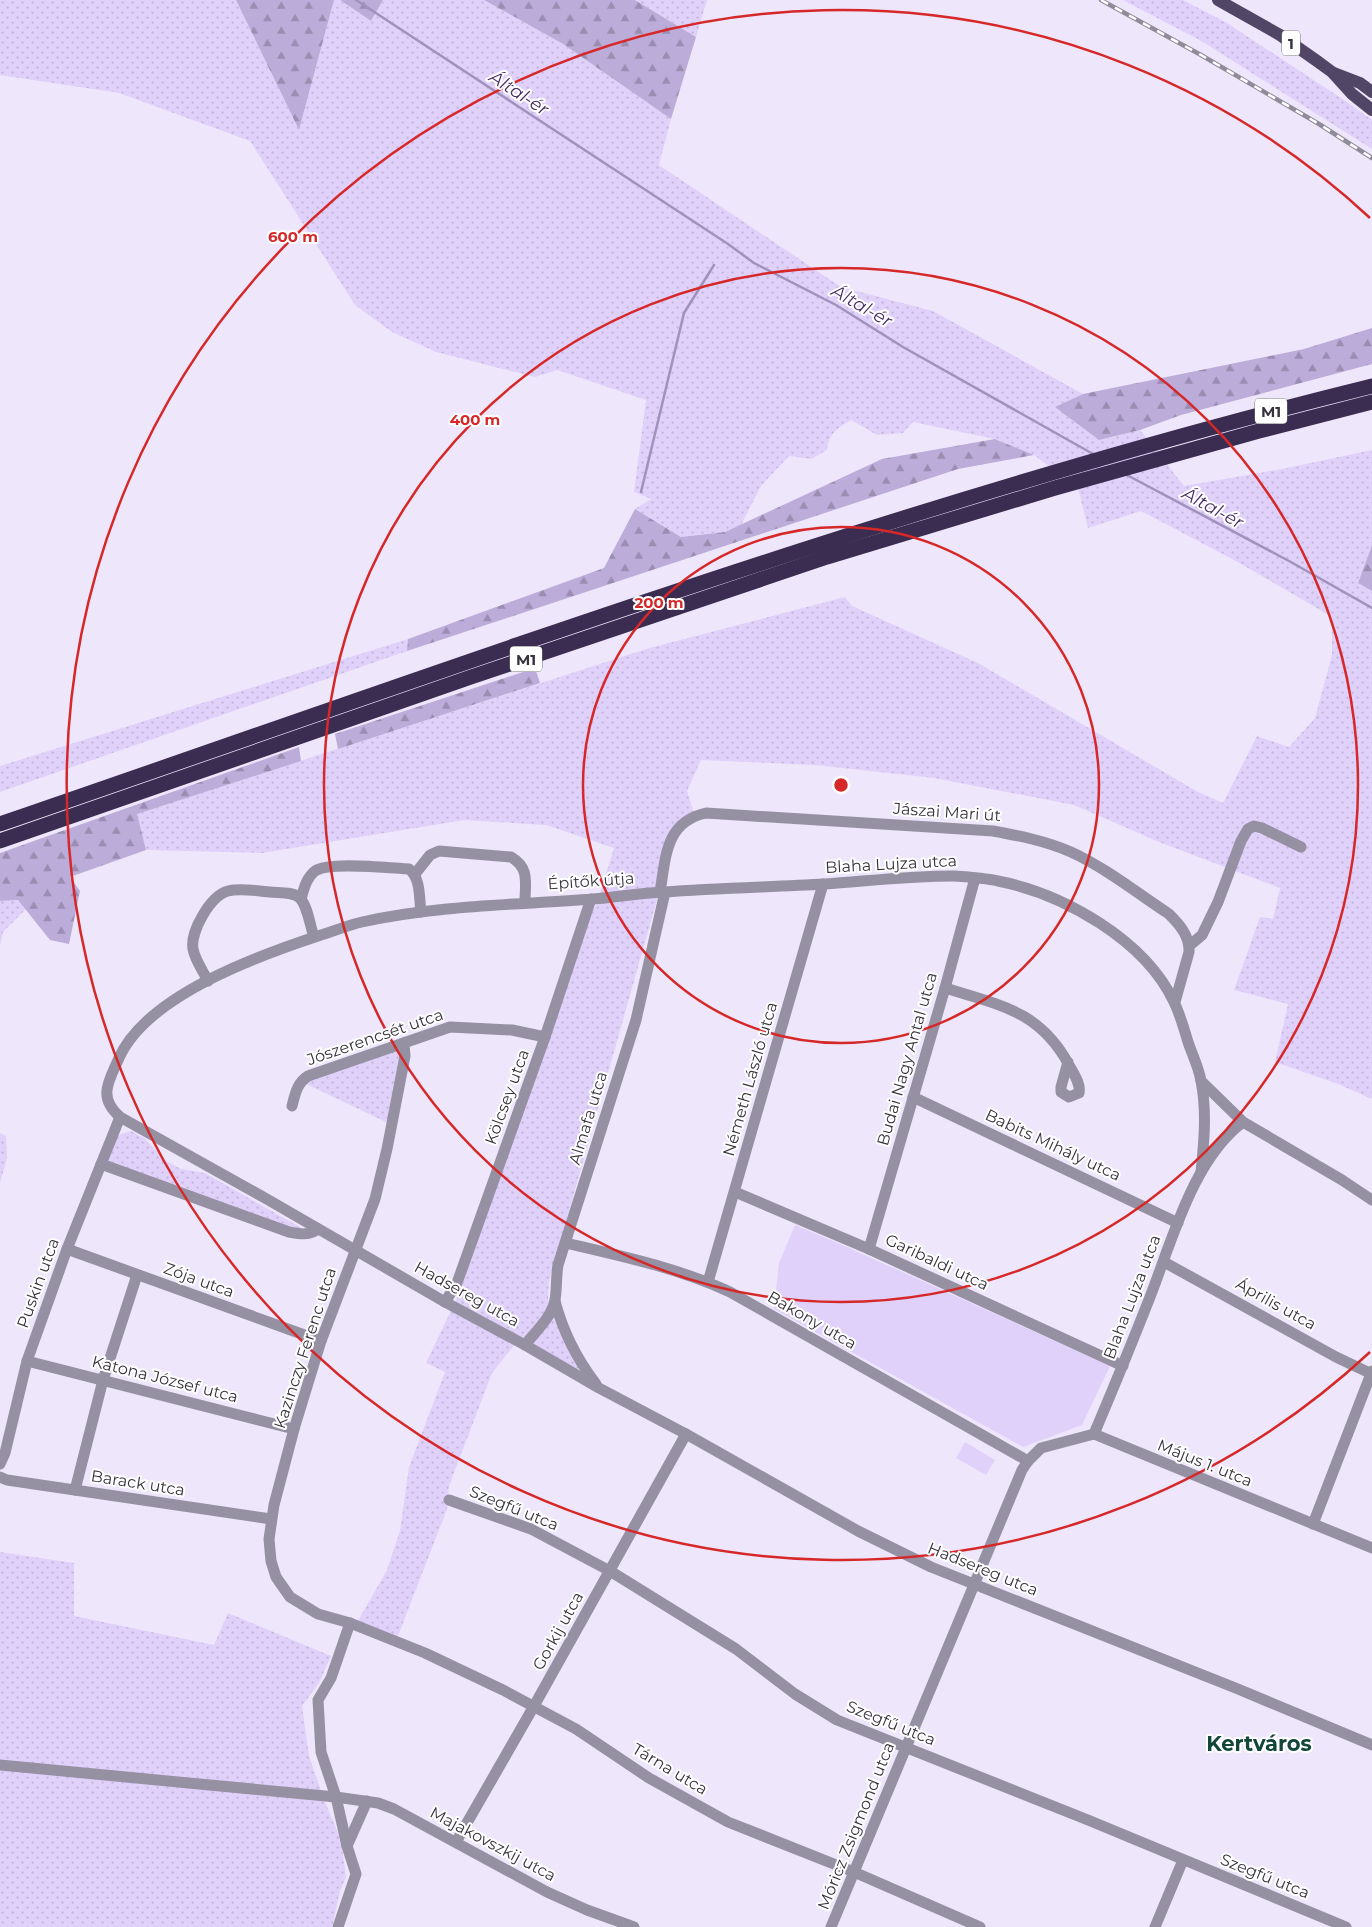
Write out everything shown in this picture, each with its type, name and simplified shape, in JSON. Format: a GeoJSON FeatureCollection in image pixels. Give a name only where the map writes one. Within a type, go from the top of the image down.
{"type":"FeatureCollection","features":[{"type":"Feature","properties":{"kind":"highway","name":"M1"},"geometry":{"type":"LineString","coordinates":[[0,824],[663,596],[1051,472],[1268,411],[1372,386]]}},
{"type":"Feature","properties":{"kind":"highway","name":"M1"},"geometry":{"type":"LineString","coordinates":[[0,841],[480,674],[808,563],[1055,488],[1341,408],[1372,402]]}},
{"type":"Feature","properties":{"kind":"main road","name":"1"},"geometry":{"type":"LineString","coordinates":[[1218,0],[1280,35],[1332,72],[1352,94],[1372,110]]}},
{"type":"Feature","properties":{"kind":"main road","name":"1"},"geometry":{"type":"LineString","coordinates":[[1332,72],[1360,83],[1372,92]]}},
{"type":"Feature","properties":{"kind":"street","name":"Jászai Mari út"},"geometry":{"type":"LineString","coordinates":[[662,892],[669,843],[673,834],[685,820],[706,813],[993,831],[1046,842],[1097,866],[1169,914],[1181,928],[1189,946]]}},
{"type":"Feature","properties":{"kind":"street"},"geometry":{"type":"LineString","coordinates":[[1175,1002],[1186,968],[1189,946],[1202,935],[1218,902],[1241,841],[1248,830],[1254,826],[1262,828],[1301,847]]}},
{"type":"Feature","properties":{"kind":"street","name":"Építők útja"},"geometry":{"type":"LineString","coordinates":[[415,874],[430,855],[438,851],[511,857],[520,862],[525,870],[525,902]]}},
{"type":"Feature","properties":{"kind":"street"},"geometry":{"type":"LineString","coordinates":[[301,899],[307,880],[315,871],[328,865],[409,869],[415,874],[421,912]]}},
{"type":"Feature","properties":{"kind":"street","name":"Blaha Lujza utca"},"geometry":{"type":"LineString","coordinates":[[662,892],[824,884],[932,876],[998,881],[1063,902],[1101,923],[1120,938],[1162,981],[1175,1002],[1201,1081],[1204,1117],[1201,1172]]}},
{"type":"Feature","properties":{"kind":"street","name":"Budai Nagy Antal utca"},"geometry":{"type":"LineString","coordinates":[[869,1250],[975,878]]}},
{"type":"Feature","properties":{"kind":"street","name":"Németh László utca"},"geometry":{"type":"LineString","coordinates":[[708,1282],[824,884]]}},
{"type":"Feature","properties":{"kind":"street"},"geometry":{"type":"LineString","coordinates":[[208,981],[194,951],[193,940],[204,912],[213,900],[228,891],[252,890],[294,894],[301,899],[314,937]]}},
{"type":"Feature","properties":{"kind":"street","name":"Építők útja"},"geometry":{"type":"LineString","coordinates":[[116,1113],[106,1097],[107,1086],[122,1051],[135,1032],[153,1015],[208,981],[250,960],[359,922],[421,912],[662,892]]}},
{"type":"Feature","properties":{"kind":"street","name":"Almafa utca"},"geometry":{"type":"LineString","coordinates":[[525,1345],[545,1320],[555,1301],[558,1265],[636,1020],[662,892]]}},
{"type":"Feature","properties":{"kind":"street","name":"Kölcsey utca"},"geometry":{"type":"LineString","coordinates":[[445,1302],[457,1283],[545,1037],[591,899]]}},
{"type":"Feature","properties":{"kind":"street"},"geometry":{"type":"LineString","coordinates":[[945,988],[1011,1009],[1023,1015],[1048,1033],[1068,1062]]}},
{"type":"Feature","properties":{"kind":"street","name":"Jószerencsét utca"},"geometry":{"type":"LineString","coordinates":[[292,1106],[295,1092],[308,1076],[450,1027],[512,1030],[545,1037]]}},
{"type":"Feature","properties":{"kind":"street","name":"Kazinczy Ferenc utca"},"geometry":{"type":"LineString","coordinates":[[350,1624],[318,1614],[290,1596],[276,1577],[271,1561],[269,1538],[271,1520],[294,1429],[321,1342],[374,1199],[387,1149],[405,1056],[404,1043]]}},
{"type":"Feature","properties":{"kind":"street"},"geometry":{"type":"LineString","coordinates":[[1201,1081],[1243,1122],[1342,1180],[1372,1200]]}},
{"type":"Feature","properties":{"kind":"street","name":"Babits Mihály utca"},"geometry":{"type":"LineString","coordinates":[[913,1097],[1178,1223]]}},
{"type":"Feature","properties":{"kind":"street","name":"Puskin utca"},"geometry":{"type":"LineString","coordinates":[[0,1464],[5,1453],[27,1361],[67,1249],[101,1164],[116,1113]]}},
{"type":"Feature","properties":{"kind":"street","name":"Hadsereg utca"},"geometry":{"type":"LineString","coordinates":[[116,1113],[445,1302],[686,1434],[847,1526],[931,1567],[1372,1744]]}},
{"type":"Feature","properties":{"kind":"street","name":"Blaha Lujza utca"},"geometry":{"type":"LineString","coordinates":[[1094,1434],[1123,1366],[1178,1223],[1201,1172],[1220,1143],[1243,1122]]}},
{"type":"Feature","properties":{"kind":"street"},"geometry":{"type":"LineString","coordinates":[[101,1164],[290,1232],[306,1234],[313,1233],[318,1229]]}},
{"type":"Feature","properties":{"kind":"street","name":"Garibaldi utca"},"geometry":{"type":"LineString","coordinates":[[735,1192],[869,1250],[1123,1366]]}},
{"type":"Feature","properties":{"kind":"street","name":"Bakony utca"},"geometry":{"type":"LineString","coordinates":[[566,1243],[643,1261],[708,1282],[730,1292],[1028,1461]]}},
{"type":"Feature","properties":{"kind":"street","name":"Zója utca"},"geometry":{"type":"LineString","coordinates":[[67,1249],[321,1342]]}},
{"type":"Feature","properties":{"kind":"street","name":"Április utca"},"geometry":{"type":"LineString","coordinates":[[1164,1262],[1336,1356],[1372,1373]]}},
{"type":"Feature","properties":{"kind":"street"},"geometry":{"type":"LineString","coordinates":[[75,1490],[103,1380],[137,1275]]}},
{"type":"Feature","properties":{"kind":"street","name":"Hadsereg utca"},"geometry":{"type":"LineString","coordinates":[[555,1301],[573,1350],[599,1388]]}},
{"type":"Feature","properties":{"kind":"street","name":"Katona József utca"},"geometry":{"type":"LineString","coordinates":[[27,1361],[294,1429]]}},
{"type":"Feature","properties":{"kind":"street"},"geometry":{"type":"LineString","coordinates":[[1313,1524],[1372,1373]]}},
{"type":"Feature","properties":{"kind":"street","name":"Gorkij utca"},"geometry":{"type":"LineString","coordinates":[[456,1842],[686,1434]]}},
{"type":"Feature","properties":{"kind":"street"},"geometry":{"type":"LineString","coordinates":[[1028,1461],[1041,1448],[1094,1434]]}},
{"type":"Feature","properties":{"kind":"street","name":"Május 1. utca"},"geometry":{"type":"LineString","coordinates":[[1094,1434],[1372,1548]]}},
{"type":"Feature","properties":{"kind":"street","name":"Móricz Zsigmond utca"},"geometry":{"type":"LineString","coordinates":[[831,1927],[974,1584],[1028,1461]]}},
{"type":"Feature","properties":{"kind":"street","name":"Barack utca"},"geometry":{"type":"LineString","coordinates":[[0,1477],[7,1480],[271,1520]]}},
{"type":"Feature","properties":{"kind":"street","name":"Szegfű utca"},"geometry":{"type":"LineString","coordinates":[[449,1500],[531,1529],[610,1571],[736,1649],[795,1694],[837,1720],[1088,1820],[1346,1927]]}},
{"type":"Feature","properties":{"kind":"street"},"geometry":{"type":"LineString","coordinates":[[338,1927],[356,1874],[347,1846],[336,1797],[321,1752],[318,1700],[332,1678],[350,1624]]}},
{"type":"Feature","properties":{"kind":"street","name":"Tárna utca"},"geometry":{"type":"LineString","coordinates":[[350,1624],[454,1666],[534,1706],[576,1729],[649,1778],[728,1822],[854,1872],[980,1927]]}},
{"type":"Feature","properties":{"kind":"street","name":"Majakovszkij utca"},"geometry":{"type":"LineString","coordinates":[[0,1765],[367,1801],[394,1809],[547,1892],[587,1910],[634,1927]]}},
{"type":"Feature","properties":{"kind":"street"},"geometry":{"type":"LineString","coordinates":[[347,1846],[367,1801]]}},
{"type":"Feature","properties":{"kind":"street"},"geometry":{"type":"LineString","coordinates":[[1155,1927],[1183,1860]]}},
{"type":"Feature","properties":{"kind":"shaded area"},"geometry":{"type":"Polygon","coordinates":[[[0,0],[236,0],[299,130],[334,0],[340,0],[371,21],[383,0],[484,0],[563,44],[671,119],[659,165],[841,287],[933,311],[1083,394],[1056,407],[1099,440],[1140,430],[1184,486],[1282,469],[1372,450],[1372,545],[1358,583],[1372,591],[1372,1099],[1338,1084],[1275,1062],[1288,1004],[1234,990],[1260,917],[1273,919],[1280,888],[1159,842],[1074,805],[934,778],[815,765],[701,760],[687,791],[694,813],[676,827],[549,1282],[548,1300],[579,1368],[575,1370],[520,1338],[492,1373],[449,1486],[447,1509],[398,1636],[358,1621],[387,1570],[400,1531],[409,1467],[445,1372],[426,1363],[458,1296],[591,913],[596,906],[614,848],[546,825],[464,820],[262,853],[146,850],[136,814],[646,649],[845,597],[852,606],[978,663],[1198,792],[1223,803],[1257,736],[1289,747],[1315,718],[1332,655],[1332,617],[1236,561],[1141,511],[1088,528],[1078,488],[1034,455],[995,439],[913,422],[903,433],[877,435],[851,420],[832,435],[827,450],[811,459],[789,456],[761,486],[741,525],[725,532],[681,537],[635,509],[651,499],[634,492],[646,400],[557,370],[535,377],[436,352],[392,332],[355,305],[250,141],[119,93],[0,75],[0,0]]]}},
{"type":"Feature","properties":{"kind":"shaded area"},"geometry":{"type":"Polygon","coordinates":[[[635,0],[707,0],[696,37],[635,0]]]}},
{"type":"Feature","properties":{"kind":"shaded area"},"geometry":{"type":"Polygon","coordinates":[[[1123,0],[1183,0],[1227,23],[1372,120],[1372,149],[1203,42],[1123,0]]]}},
{"type":"Feature","properties":{"kind":"shaded area"},"geometry":{"type":"Polygon","coordinates":[[[408,639],[407,651],[0,792],[0,766],[408,639]]]}},
{"type":"Feature","properties":{"kind":"shaded area"},"geometry":{"type":"Polygon","coordinates":[[[18,900],[26,909],[3,932],[0,946],[0,901],[18,900]]]}},
{"type":"Feature","properties":{"kind":"shaded area"},"geometry":{"type":"Polygon","coordinates":[[[401,1048],[390,1124],[304,1083],[305,1081],[401,1048]]]}},
{"type":"Feature","properties":{"kind":"shaded area"},"geometry":{"type":"Polygon","coordinates":[[[131,1131],[144,1138],[166,1161],[181,1169],[205,1173],[310,1233],[291,1229],[108,1162],[116,1136],[131,1131]]]}},
{"type":"Feature","properties":{"kind":"shaded area"},"geometry":{"type":"Polygon","coordinates":[[[0,1133],[6,1136],[7,1158],[0,1183],[0,1133]]]}},
{"type":"Feature","properties":{"kind":"shaded area"},"geometry":{"type":"Polygon","coordinates":[[[795,1225],[1110,1366],[1082,1425],[1023,1447],[774,1309],[779,1263],[795,1225]]]}},
{"type":"Feature","properties":{"kind":"shaded area"},"geometry":{"type":"Polygon","coordinates":[[[965,1442],[995,1460],[986,1475],[956,1458],[965,1442]]]}},
{"type":"Feature","properties":{"kind":"shaded area"},"geometry":{"type":"Polygon","coordinates":[[[0,1552],[74,1563],[74,1616],[214,1645],[228,1613],[331,1656],[319,1683],[302,1706],[309,1756],[341,1840],[346,1877],[340,1891],[332,1927],[0,1927],[0,1552]]]}},
{"type":"Feature","properties":{"kind":"green space"},"geometry":{"type":"Polygon","coordinates":[[[236,0],[334,0],[299,130],[236,0]]]}},
{"type":"Feature","properties":{"kind":"green space"},"geometry":{"type":"Polygon","coordinates":[[[340,0],[383,0],[371,21],[340,0]]]}},
{"type":"Feature","properties":{"kind":"green space"},"geometry":{"type":"Polygon","coordinates":[[[484,0],[635,0],[696,37],[671,119],[563,44],[484,0]]]}},
{"type":"Feature","properties":{"kind":"green space"},"geometry":{"type":"Polygon","coordinates":[[[1372,328],[1372,364],[1181,415],[1140,430],[1099,440],[1055,407],[1083,394],[1304,349],[1372,328]]]}},
{"type":"Feature","properties":{"kind":"green space"},"geometry":{"type":"Polygon","coordinates":[[[995,439],[1034,455],[958,469],[407,651],[408,639],[604,568],[635,509],[681,537],[725,532],[882,459],[995,439]]]}},
{"type":"Feature","properties":{"kind":"green space"},"geometry":{"type":"Polygon","coordinates":[[[1372,545],[1372,591],[1358,583],[1372,545]]]}},
{"type":"Feature","properties":{"kind":"green space"},"geometry":{"type":"Polygon","coordinates":[[[535,668],[540,683],[338,749],[335,734],[535,668]]]}},
{"type":"Feature","properties":{"kind":"green space"},"geometry":{"type":"Polygon","coordinates":[[[299,747],[301,761],[137,814],[146,850],[70,877],[80,891],[69,944],[50,940],[18,900],[0,901],[0,853],[299,747]]]}},
{"type":"Feature","properties":{"kind":"waterway","name":"Által-ér"},"geometry":{"type":"LineString","coordinates":[[356,0],[728,244],[754,263],[836,305],[903,347],[1093,454]]}},
{"type":"Feature","properties":{"kind":"waterway"},"geometry":{"type":"LineString","coordinates":[[641,492],[684,313],[714,265]]}},
{"type":"Feature","properties":{"kind":"waterway","name":"Által-ér"},"geometry":{"type":"LineString","coordinates":[[1125,474],[1289,561],[1372,608]]}},
{"type":"Feature","properties":{"kind":"railway"},"geometry":{"type":"LineString","coordinates":[[1101,0],[1201,55],[1319,124],[1372,158]]}},
{"type":"Feature","properties":{"kind":"district","name":"Kertváros"},"geometry":{"type":"Point","coordinates":[1259,1743]}}]}
